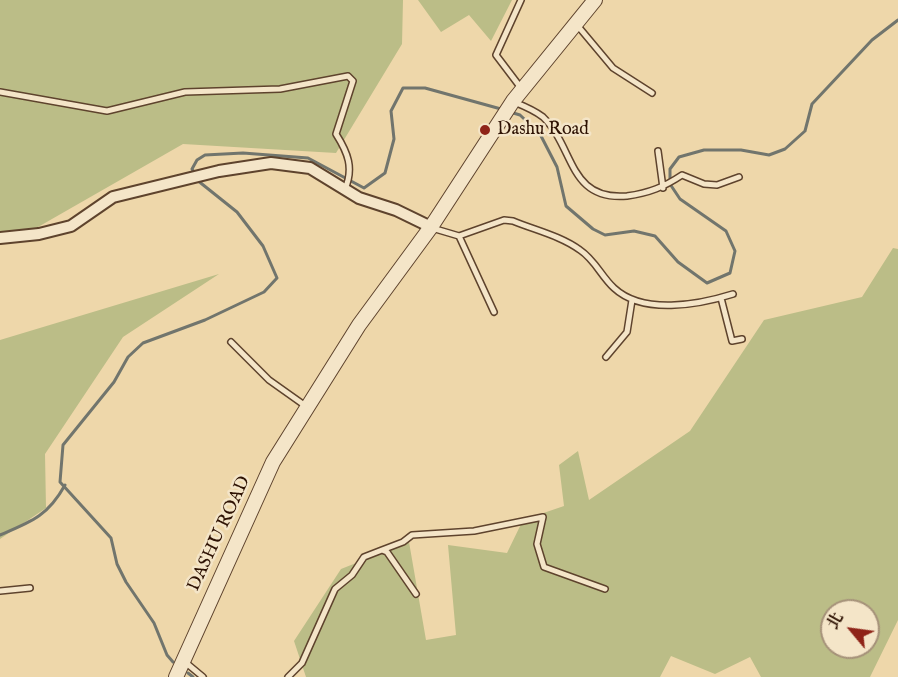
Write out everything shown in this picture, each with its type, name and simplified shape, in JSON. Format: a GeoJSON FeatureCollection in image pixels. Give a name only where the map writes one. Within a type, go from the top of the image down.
{"type":"FeatureCollection","features":[{"type":"Feature","properties":{"kind":"street","name":"DASHU ROAD"},"geometry":{"type":"LineString","coordinates":[[176,677],[273,462],[360,325],[431,227],[513,101],[595,0]]}},
{"type":"Feature","properties":{"kind":"street"},"geometry":{"type":"LineString","coordinates":[[0,238],[39,234],[71,226],[112,197],[219,171],[271,163],[310,168],[345,189],[431,227]]}},
{"type":"Feature","properties":{"kind":"lane"},"geometry":{"type":"LineString","coordinates":[[520,0],[496,55],[522,90]]}},
{"type":"Feature","properties":{"kind":"lane"},"geometry":{"type":"LineString","coordinates":[[576,24],[613,68],[652,93]]}},
{"type":"Feature","properties":{"kind":"lane"},"geometry":{"type":"LineString","coordinates":[[0,93],[107,111],[185,92],[280,89],[348,75],[353,81],[336,134],[348,152],[351,176],[345,189]]}},
{"type":"Feature","properties":{"kind":"lane"},"geometry":{"type":"LineString","coordinates":[[513,101],[534,110],[544,118],[561,142],[573,169],[584,183],[609,197],[663,188],[682,175],[704,184],[717,185],[739,177]]}},
{"type":"Feature","properties":{"kind":"lane"},"geometry":{"type":"LineString","coordinates":[[658,151],[663,188]]}},
{"type":"Feature","properties":{"kind":"lane"},"geometry":{"type":"LineString","coordinates":[[431,227],[459,236],[504,220],[513,221],[581,250],[596,263],[612,286],[632,300],[676,305],[733,294]]}},
{"type":"Feature","properties":{"kind":"lane"},"geometry":{"type":"LineString","coordinates":[[459,236],[494,312]]}},
{"type":"Feature","properties":{"kind":"lane"},"geometry":{"type":"LineString","coordinates":[[721,298],[732,341],[742,339]]}},
{"type":"Feature","properties":{"kind":"lane"},"geometry":{"type":"LineString","coordinates":[[606,357],[627,332],[632,300]]}},
{"type":"Feature","properties":{"kind":"lane"},"geometry":{"type":"LineString","coordinates":[[231,342],[275,385],[308,407]]}},
{"type":"Feature","properties":{"kind":"lane"},"geometry":{"type":"LineString","coordinates":[[288,677],[302,663],[335,589],[352,575],[364,557],[403,542],[412,535],[474,531],[543,517],[537,544],[544,567],[605,589]]}},
{"type":"Feature","properties":{"kind":"lane"},"geometry":{"type":"LineString","coordinates":[[382,550],[387,552],[416,594]]}},
{"type":"Feature","properties":{"kind":"lane"},"geometry":{"type":"LineString","coordinates":[[0,591],[30,588]]}},
{"type":"Feature","properties":{"kind":"lane"},"geometry":{"type":"LineString","coordinates":[[183,661],[203,677]]}},
{"type":"Feature","properties":{"kind":"green space"},"geometry":{"type":"Polygon","coordinates":[[[0,0],[403,0],[402,44],[336,153],[183,144],[31,231],[0,237],[0,0]]]}},
{"type":"Feature","properties":{"kind":"green space"},"geometry":{"type":"Polygon","coordinates":[[[418,0],[512,0],[491,41],[469,15],[441,32],[418,0]]]}},
{"type":"Feature","properties":{"kind":"green space"},"geometry":{"type":"Polygon","coordinates":[[[893,248],[898,249],[898,620],[880,657],[880,599],[820,599],[820,659],[879,659],[870,677],[761,677],[750,657],[715,674],[671,656],[660,677],[306,677],[294,641],[341,569],[409,542],[426,640],[456,635],[448,545],[507,553],[523,520],[564,506],[559,465],[578,451],[589,500],[690,431],[764,320],[862,297],[893,248]]]}},
{"type":"Feature","properties":{"kind":"green space"},"geometry":{"type":"Polygon","coordinates":[[[219,274],[123,337],[45,454],[46,508],[0,539],[0,340],[219,274]]]}},
{"type":"Feature","properties":{"kind":"waterway"},"geometry":{"type":"LineString","coordinates":[[510,112],[520,115],[540,134],[557,167],[566,206],[593,229],[605,235],[634,231],[655,236],[678,262],[707,283],[730,273],[735,251],[726,231],[680,199],[670,184],[670,169],[679,157],[704,150],[741,150],[769,155],[785,149],[805,131],[812,104],[872,40],[898,20]]}},
{"type":"Feature","properties":{"kind":"waterway"},"geometry":{"type":"LineString","coordinates":[[195,174],[192,169],[197,160],[205,155],[243,153],[308,158],[364,188],[385,173],[394,139],[391,111],[403,88],[425,88],[501,109]]}},
{"type":"Feature","properties":{"kind":"waterway"},"geometry":{"type":"LineString","coordinates":[[173,662],[167,655],[154,623],[126,582],[117,564],[111,538],[60,482],[63,445],[114,382],[128,357],[143,343],[205,320],[264,292],[277,278],[263,246],[237,212],[197,180]]}},
{"type":"Feature","properties":{"kind":"waterway"},"geometry":{"type":"LineString","coordinates":[[0,535],[38,517],[59,496],[65,485]]}},
{"type":"Feature","properties":{"kind":"waterway"},"geometry":{"type":"LineString","coordinates":[[188,673],[193,677]]}},
{"type":"Feature","properties":{"kind":"place","name":"Dashu Road"},"geometry":{"type":"Point","coordinates":[485,130]}}]}
